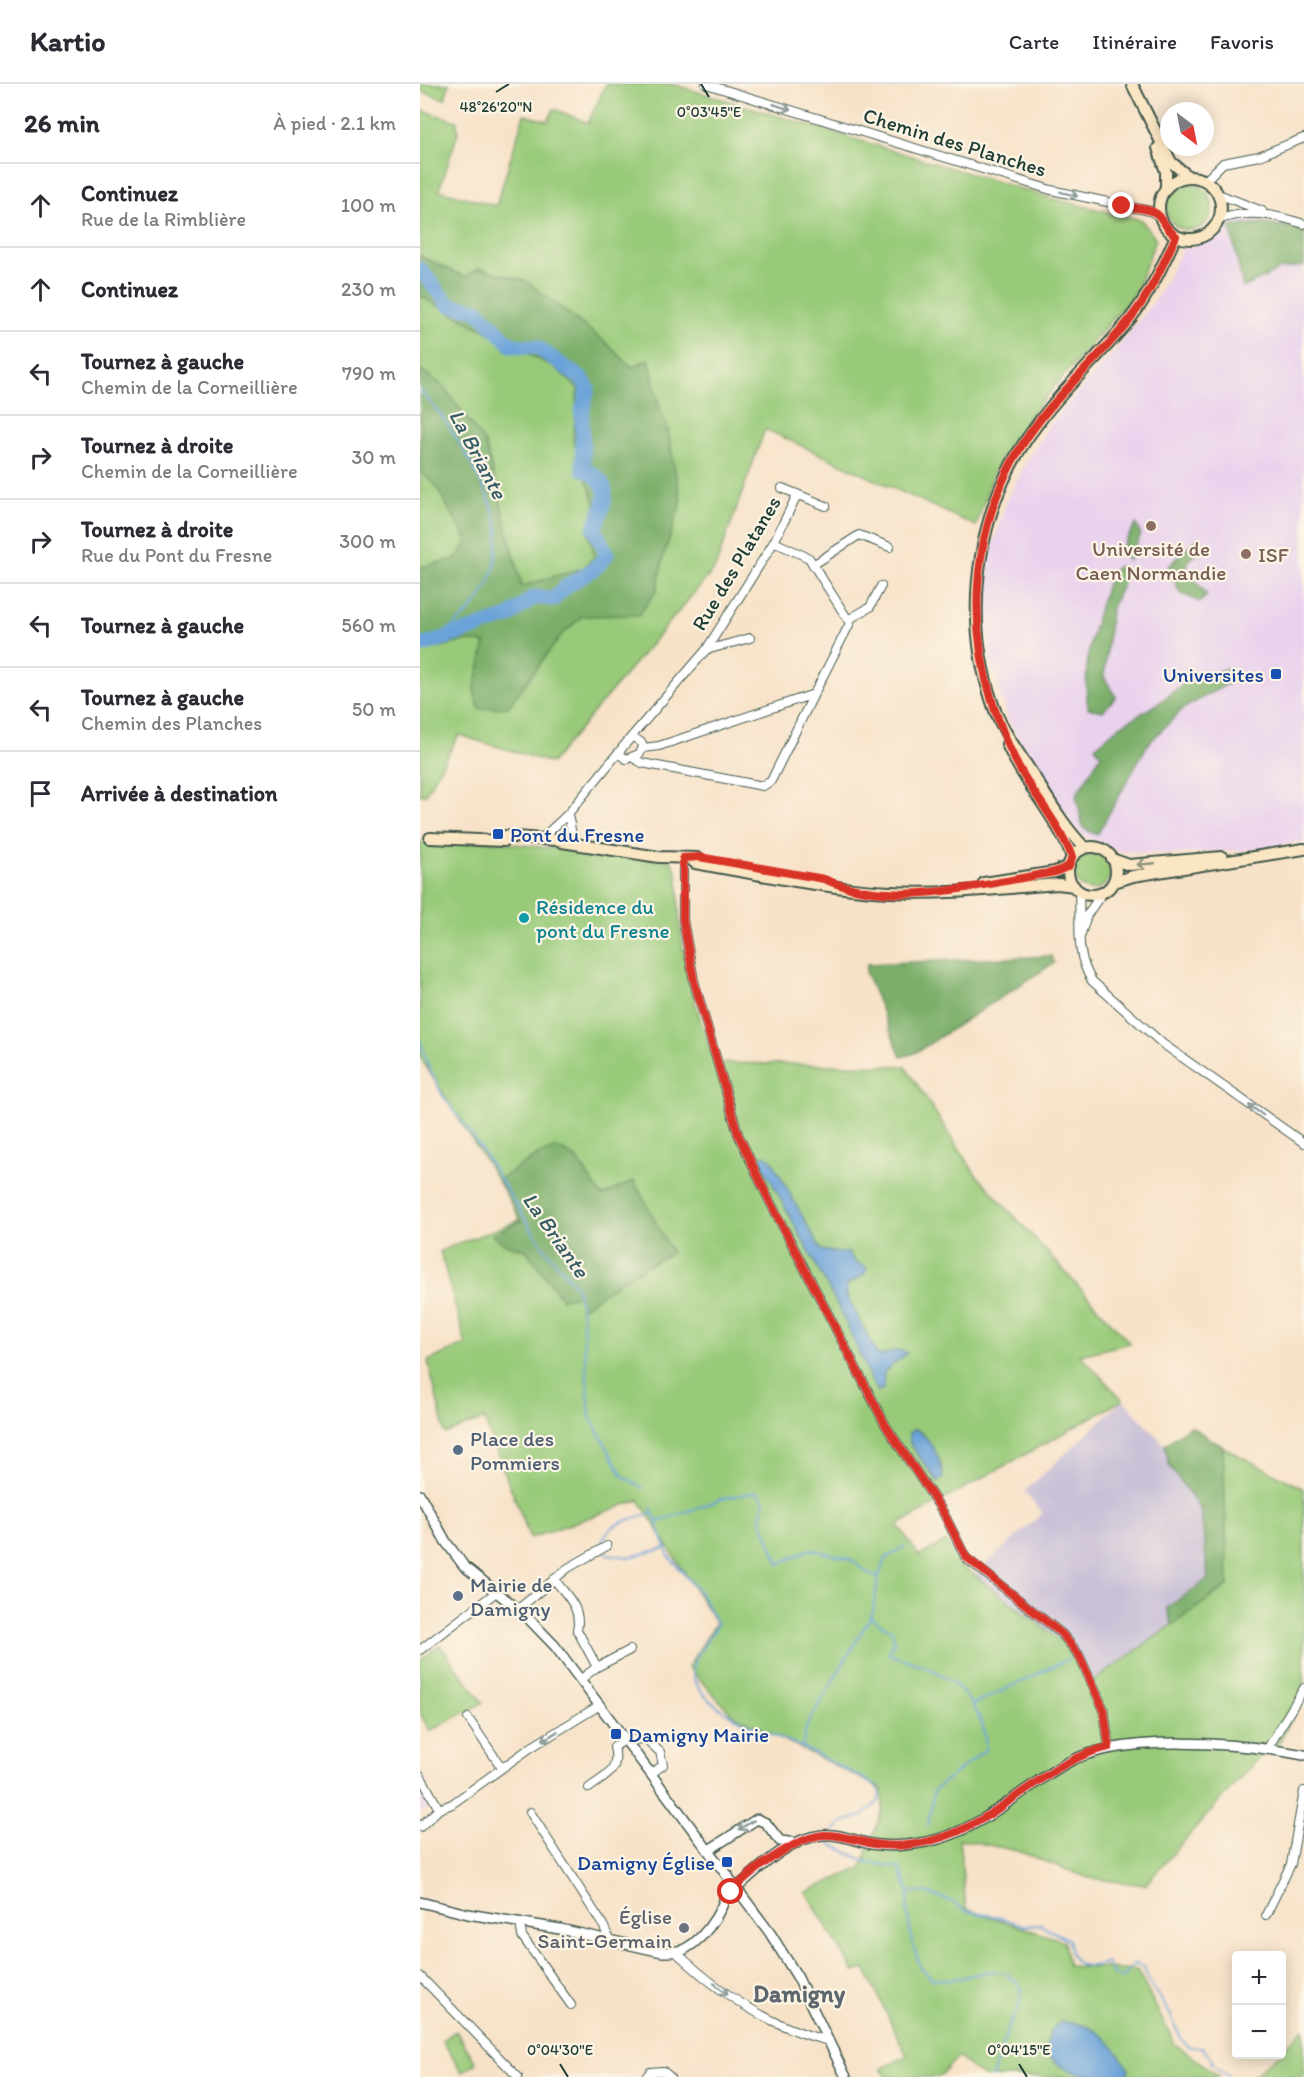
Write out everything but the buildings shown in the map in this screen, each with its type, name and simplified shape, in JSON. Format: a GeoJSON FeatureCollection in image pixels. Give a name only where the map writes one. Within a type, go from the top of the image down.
{"type":"FeatureCollection","features":[{"type":"Feature","properties":{"kind":"main road"},"geometry":{"type":"LineString","coordinates":[[1132,84],[1150,125],[1166,172],[1166,188]]}},
{"type":"Feature","properties":{"kind":"main road"},"geometry":{"type":"LineString","coordinates":[[1150,125],[1172,162],[1189,177],[1205,181],[1218,194],[1220,202],[1218,220],[1212,230],[1199,238],[1183,239],[1169,231],[1160,217],[1160,198],[1174,181],[1189,177]]}},
{"type":"Feature","properties":{"kind":"main road"},"geometry":{"type":"LineString","coordinates":[[1076,889],[1068,873],[1071,862],[1065,838],[1011,753],[982,663],[977,614],[978,579],[984,536],[994,502],[1014,457],[1038,422],[1130,319],[1149,291],[1176,236]]}},
{"type":"Feature","properties":{"kind":"main road"},"geometry":{"type":"LineString","coordinates":[[1001,723],[1071,832],[1085,848],[1102,849],[1112,859],[1115,867],[1114,882]]}},
{"type":"Feature","properties":{"kind":"main road"},"geometry":{"type":"LineString","coordinates":[[425,840],[454,833],[487,836],[494,839],[502,837],[568,841],[662,851],[673,853],[695,863],[887,892],[933,892],[1059,884],[1093,896],[1102,893],[1114,882],[1133,876],[1304,849]]}},
{"type":"Feature","properties":{"kind":"main road"},"geometry":{"type":"LineString","coordinates":[[933,892],[1055,872],[1071,862],[1085,848]]}},
{"type":"Feature","properties":{"kind":"main road"},"geometry":{"type":"LineString","coordinates":[[1112,859],[1129,865],[1267,855]]}},
{"type":"Feature","properties":{"kind":"street","name":"Chemin des Planches"},"geometry":{"type":"LineString","coordinates":[[706,84],[1051,190],[1150,211],[1160,217]]}},
{"type":"Feature","properties":{"kind":"street"},"geometry":{"type":"LineString","coordinates":[[1205,181],[1223,163],[1259,156],[1304,138]]}},
{"type":"Feature","properties":{"kind":"street"},"geometry":{"type":"LineString","coordinates":[[1218,194],[1272,215],[1304,224]]}},
{"type":"Feature","properties":{"kind":"street"},"geometry":{"type":"LineString","coordinates":[[1218,220],[1235,213],[1272,215]]}},
{"type":"Feature","properties":{"kind":"street"},"geometry":{"type":"LineString","coordinates":[[782,488],[825,506]]}},
{"type":"Feature","properties":{"kind":"street","name":"Rue des Platanes"},"geometry":{"type":"LineString","coordinates":[[619,754],[706,650],[774,542],[797,495]]}},
{"type":"Feature","properties":{"kind":"street"},"geometry":{"type":"LineString","coordinates":[[813,565],[859,535],[890,547]]}},
{"type":"Feature","properties":{"kind":"street"},"geometry":{"type":"LineString","coordinates":[[633,758],[642,763],[763,786],[771,781],[849,625],[809,558],[774,542]]}},
{"type":"Feature","properties":{"kind":"street"},"geometry":{"type":"LineString","coordinates":[[848,620],[870,607],[881,586]]}},
{"type":"Feature","properties":{"kind":"street","name":"Rue des Platanes"},"geometry":{"type":"LineString","coordinates":[[706,650],[750,638]]}},
{"type":"Feature","properties":{"kind":"street"},"geometry":{"type":"LineString","coordinates":[[539,841],[568,814],[619,754],[626,759],[633,758],[643,748],[659,746],[814,694]]}},
{"type":"Feature","properties":{"kind":"street"},"geometry":{"type":"LineString","coordinates":[[632,736],[639,739],[643,748]]}},
{"type":"Feature","properties":{"kind":"street"},"geometry":{"type":"LineString","coordinates":[[568,814],[568,841]]}},
{"type":"Feature","properties":{"kind":"street"},"geometry":{"type":"LineString","coordinates":[[684,858],[683,920],[694,981],[738,1134],[767,1196],[886,1426],[943,1512],[966,1557],[1062,1634],[1079,1655],[1104,1710],[1109,1747]]}},
{"type":"Feature","properties":{"kind":"street"},"geometry":{"type":"LineString","coordinates":[[1076,889],[1079,941],[1085,970],[1092,981],[1163,1044],[1304,1143]]}},
{"type":"Feature","properties":{"kind":"street"},"geometry":{"type":"LineString","coordinates":[[1079,941],[1087,915],[1102,893]]}},
{"type":"Feature","properties":{"kind":"street"},"geometry":{"type":"LineString","coordinates":[[420,1495],[446,1542],[464,1566],[517,1610],[555,1646],[710,1850],[785,1954],[846,2077]]}},
{"type":"Feature","properties":{"kind":"street"},"geometry":{"type":"LineString","coordinates":[[517,1610],[554,1579],[607,1546]]}},
{"type":"Feature","properties":{"kind":"street"},"geometry":{"type":"LineString","coordinates":[[554,1579],[577,1610],[580,1617],[577,1630],[597,1667]]}},
{"type":"Feature","properties":{"kind":"street"},"geometry":{"type":"LineString","coordinates":[[420,1650],[495,1593]]}},
{"type":"Feature","properties":{"kind":"street"},"geometry":{"type":"LineString","coordinates":[[581,1679],[597,1667],[630,1650]]}},
{"type":"Feature","properties":{"kind":"street"},"geometry":{"type":"LineString","coordinates":[[1268,1748],[1304,1688]]}},
{"type":"Feature","properties":{"kind":"street"},"geometry":{"type":"LineString","coordinates":[[420,1827],[439,1809],[452,1804],[502,1768],[600,1705]]}},
{"type":"Feature","properties":{"kind":"street"},"geometry":{"type":"LineString","coordinates":[[468,1718],[502,1768]]}},
{"type":"Feature","properties":{"kind":"street"},"geometry":{"type":"LineString","coordinates":[[589,1788],[613,1770],[616,1758],[614,1748],[625,1740],[646,1739],[660,1752],[663,1765],[651,1774]]}},
{"type":"Feature","properties":{"kind":"street"},"geometry":{"type":"LineString","coordinates":[[710,1850],[757,1819],[766,1823],[780,1840],[791,1844],[823,1835],[897,1847],[959,1832],[984,1820],[1063,1765],[1094,1750],[1109,1747],[1210,1743],[1268,1748],[1304,1755]]}},
{"type":"Feature","properties":{"kind":"street"},"geometry":{"type":"LineString","coordinates":[[420,1775],[439,1809]]}},
{"type":"Feature","properties":{"kind":"street"},"geometry":{"type":"LineString","coordinates":[[1266,1915],[1291,1864],[1304,1791]]}},
{"type":"Feature","properties":{"kind":"street"},"geometry":{"type":"LineString","coordinates":[[530,1812],[603,1925],[610,1940]]}},
{"type":"Feature","properties":{"kind":"street"},"geometry":{"type":"LineString","coordinates":[[779,1854],[780,1840]]}},
{"type":"Feature","properties":{"kind":"street"},"geometry":{"type":"LineString","coordinates":[[724,1899],[779,1854],[800,1842]]}},
{"type":"Feature","properties":{"kind":"street"},"geometry":{"type":"LineString","coordinates":[[420,1902],[662,1952],[676,1952],[696,1941],[711,1925],[724,1899],[728,1875]]}},
{"type":"Feature","properties":{"kind":"street"},"geometry":{"type":"LineString","coordinates":[[520,1923],[522,1936],[571,2005]]}},
{"type":"Feature","properties":{"kind":"street"},"geometry":{"type":"LineString","coordinates":[[676,1952],[728,1995],[767,2019],[829,2041]]}},
{"type":"Feature","properties":{"kind":"street"},"geometry":{"type":"LineString","coordinates":[[420,1976],[518,2077]]}},
{"type":"Feature","properties":{"kind":"street"},"geometry":{"type":"LineString","coordinates":[[646,2077],[650,2072],[663,2071],[670,2077]]}},
{"type":"Feature","properties":{"kind":"shaded area","name":"Université de Caen Normandie"},"geometry":{"type":"Polygon","coordinates":[[[1238,216],[1304,227],[1304,842],[1246,850],[1170,854],[1119,851],[1079,834],[1029,759],[1008,719],[990,657],[984,594],[991,550],[1006,503],[1027,460],[1052,422],[1120,345],[1156,299],[1183,248],[1192,248],[1225,220],[1238,216]]]}},
{"type":"Feature","properties":{"kind":"shaded area"},"geometry":{"type":"Polygon","coordinates":[[[1123,1400],[1165,1445],[1169,1465],[1201,1510],[1208,1580],[1168,1608],[1172,1625],[1088,1685],[1065,1644],[974,1575],[1043,1513],[1024,1492],[1123,1400]]]}},
{"type":"Feature","properties":{"kind":"shaded area"},"geometry":{"type":"Polygon","coordinates":[[[420,1780],[434,1803],[420,1813],[420,1780]]]}},
{"type":"Feature","properties":{"kind":"green space"},"geometry":{"type":"Polygon","coordinates":[[[420,84],[449,84],[445,99],[420,91],[420,84]]]}},
{"type":"Feature","properties":{"kind":"green space"},"geometry":{"type":"Polygon","coordinates":[[[606,84],[672,84],[1054,199],[1141,220],[1156,239],[1135,293],[1037,407],[996,466],[976,526],[765,429],[715,568],[551,763],[459,735],[425,795],[420,795],[420,110],[457,121],[458,133],[439,190],[496,206],[524,115],[548,121],[554,109],[588,123],[606,84]]]}},
{"type":"Feature","properties":{"kind":"green space"},"geometry":{"type":"Polygon","coordinates":[[[1189,184],[1205,191],[1212,207],[1205,223],[1189,230],[1173,223],[1166,207],[1173,191],[1189,184]]]}},
{"type":"Feature","properties":{"kind":"green space"},"geometry":{"type":"Polygon","coordinates":[[[1265,223],[1304,230],[1304,266],[1281,269],[1243,288],[1230,226],[1265,223]]]}},
{"type":"Feature","properties":{"kind":"green space"},"geometry":{"type":"Polygon","coordinates":[[[420,256],[465,277],[479,268],[526,281],[604,341],[632,367],[649,359],[660,409],[667,426],[681,502],[663,558],[657,590],[639,615],[583,616],[563,633],[508,707],[479,709],[474,692],[485,643],[465,641],[420,652],[420,567],[455,559],[468,542],[434,483],[420,472],[420,369],[444,387],[485,443],[522,586],[583,568],[595,556],[587,528],[596,506],[573,440],[578,388],[555,368],[420,296],[420,256]]]}},
{"type":"Feature","properties":{"kind":"green space"},"geometry":{"type":"Polygon","coordinates":[[[1136,524],[1141,535],[1128,561],[1122,547],[1136,524]]]}},
{"type":"Feature","properties":{"kind":"green space"},"geometry":{"type":"Polygon","coordinates":[[[1198,538],[1202,551],[1190,558],[1186,568],[1207,595],[1200,602],[1180,593],[1168,567],[1198,538]]]}},
{"type":"Feature","properties":{"kind":"green space"},"geometry":{"type":"Polygon","coordinates":[[[1119,566],[1125,578],[1111,610],[1104,677],[1116,697],[1103,711],[1088,708],[1086,690],[1088,656],[1095,622],[1111,572],[1119,566]]]}},
{"type":"Feature","properties":{"kind":"green space"},"geometry":{"type":"Polygon","coordinates":[[[1228,668],[1235,680],[1184,708],[1148,744],[1097,835],[1083,828],[1076,795],[1101,755],[1095,747],[1120,726],[1156,705],[1186,682],[1228,668]]]}},
{"type":"Feature","properties":{"kind":"green space"},"geometry":{"type":"Polygon","coordinates":[[[459,838],[671,861],[678,878],[679,910],[687,969],[696,1007],[715,1063],[905,1066],[974,1172],[1130,1343],[1080,1355],[1123,1400],[898,1525],[919,1556],[946,1541],[957,1562],[1065,1644],[1088,1685],[1228,1585],[1223,1447],[1304,1489],[1304,1695],[1278,1744],[1256,1760],[1145,1885],[1089,1878],[1018,1851],[959,1839],[966,1909],[1064,1941],[1068,1966],[1137,1970],[1175,2044],[1220,2077],[983,2077],[958,2057],[939,2077],[887,2077],[881,2069],[907,2056],[865,1969],[854,1972],[806,1892],[861,1868],[883,1809],[882,1789],[732,1714],[688,1667],[716,1623],[639,1500],[530,1538],[484,1419],[445,1434],[428,1361],[466,1344],[440,1251],[522,1219],[420,1057],[420,843],[459,838]]]}},
{"type":"Feature","properties":{"kind":"green space"},"geometry":{"type":"Polygon","coordinates":[[[1092,854],[1105,859],[1110,872],[1105,885],[1092,890],[1079,885],[1074,872],[1079,859],[1092,854]]]}},
{"type":"Feature","properties":{"kind":"green space"},"geometry":{"type":"Polygon","coordinates":[[[1051,956],[1054,963],[915,1053],[901,1057],[866,973],[867,964],[1051,956]]]}},
{"type":"Feature","properties":{"kind":"green space"},"geometry":{"type":"Polygon","coordinates":[[[557,1148],[576,1158],[602,1196],[634,1181],[672,1253],[632,1274],[580,1309],[579,1295],[562,1299],[526,1250],[505,1244],[492,1235],[521,1221],[498,1180],[538,1155],[557,1148]]]}},
{"type":"Feature","properties":{"kind":"green space"},"geometry":{"type":"Polygon","coordinates":[[[1190,1426],[1223,1447],[1228,1585],[1172,1625],[1167,1608],[1208,1579],[1201,1510],[1169,1465],[1165,1445],[1190,1426]]]}},
{"type":"Feature","properties":{"kind":"green space"},"geometry":{"type":"Polygon","coordinates":[[[440,1645],[483,1703],[430,1731],[420,1714],[420,1660],[440,1645]]]}},
{"type":"Feature","properties":{"kind":"green space"},"geometry":{"type":"Polygon","coordinates":[[[1304,2029],[1304,2077],[1252,2077],[1272,2059],[1286,2059],[1286,2046],[1304,2029]]]}},
{"type":"Feature","properties":{"kind":"green space"},"geometry":{"type":"Polygon","coordinates":[[[456,2031],[476,2063],[462,2072],[442,2040],[456,2031]]]}},
{"type":"Feature","properties":{"kind":"water"},"geometry":{"type":"Polygon","coordinates":[[[763,1155],[771,1159],[821,1250],[848,1252],[854,1261],[867,1268],[864,1275],[847,1285],[846,1294],[878,1356],[899,1350],[907,1353],[884,1372],[883,1389],[878,1391],[873,1384],[841,1312],[760,1160],[763,1155]]]}},
{"type":"Feature","properties":{"kind":"water"},"geometry":{"type":"Polygon","coordinates":[[[915,1429],[926,1438],[938,1458],[943,1478],[938,1482],[910,1444],[909,1433],[915,1429]]]}},
{"type":"Feature","properties":{"kind":"water"},"geometry":{"type":"Polygon","coordinates":[[[1060,2022],[1083,2025],[1101,2035],[1116,2050],[1129,2070],[1125,2077],[1081,2074],[1052,2060],[1045,2051],[1050,2031],[1060,2022]]]}},
{"type":"Feature","properties":{"kind":"waterway"},"geometry":{"type":"LineString","coordinates":[[420,269],[449,305],[477,310],[511,345],[537,347],[583,380],[588,389],[582,412],[583,469],[593,474],[604,487],[602,510],[594,528],[607,554],[596,567],[566,586],[554,599],[534,597],[508,617],[424,645]]}},
{"type":"Feature","properties":{"kind":"waterway","name":"La Briante"},"geometry":{"type":"LineString","coordinates":[[420,391],[446,422],[468,458],[489,499],[498,527],[495,565],[482,595],[461,619],[435,639],[420,647]]}},
{"type":"Feature","properties":{"kind":"waterway","name":"La Briante"},"geometry":{"type":"LineString","coordinates":[[420,1041],[429,1068],[443,1096],[472,1135],[541,1244],[577,1288],[582,1315],[590,1417],[623,1476],[643,1488]]}},
{"type":"Feature","properties":{"kind":"waterway"},"geometry":{"type":"LineString","coordinates":[[657,1522],[725,1498],[757,1492],[764,1501],[761,1520],[779,1564],[810,1549],[850,1559],[878,1578],[885,1559],[905,1546]]}},
{"type":"Feature","properties":{"kind":"waterway","name":"La Briante"},"geometry":{"type":"LineString","coordinates":[[651,1508],[669,1556],[700,1593],[717,1624],[694,1662],[695,1682],[704,1695],[733,1716],[821,1757],[880,1790],[879,1801],[864,1815],[841,1823],[834,1831]]}},
{"type":"Feature","properties":{"kind":"waterway"},"geometry":{"type":"LineString","coordinates":[[602,1545],[604,1537],[614,1526],[653,1513]]}},
{"type":"Feature","properties":{"kind":"waterway"},"geometry":{"type":"LineString","coordinates":[[604,1550],[608,1554],[629,1557],[667,1548]]}},
{"type":"Feature","properties":{"kind":"waterway"},"geometry":{"type":"LineString","coordinates":[[802,1748],[806,1727],[873,1612],[878,1578]]}},
{"type":"Feature","properties":{"kind":"waterway"},"geometry":{"type":"LineString","coordinates":[[870,1617],[893,1632],[894,1642],[888,1654],[929,1668],[951,1681],[974,1707],[983,1728],[985,1750],[934,1790],[928,1825]]}},
{"type":"Feature","properties":{"kind":"waterway"},"geometry":{"type":"LineString","coordinates":[[972,1705],[1069,1659]]}},
{"type":"Feature","properties":{"kind":"waterway","name":"La Briante"},"geometry":{"type":"LineString","coordinates":[[830,1839],[828,1843],[867,1862],[899,1868],[909,1892],[907,1909],[911,1937],[920,1967],[932,1979],[957,1979],[994,1971],[1008,1975],[1022,1989],[1019,2007],[1009,2025],[992,2077]]}},
{"type":"Feature","properties":{"kind":"waterway"},"geometry":{"type":"LineString","coordinates":[[909,1892],[926,1893],[950,1901],[968,1912],[999,1917],[1025,1926],[1040,1925],[1069,1940],[1072,1956],[1079,1964],[1091,1966],[1106,1963],[1114,1975],[1122,1978],[1134,1964],[1144,1967],[1149,1981],[1169,2012],[1178,2034],[1188,2047],[1202,2047],[1213,2061],[1212,2064],[1229,2077]]}},
{"type":"Feature","properties":{"kind":"place","name":"Université de Caen Normandie"},"geometry":{"type":"Point","coordinates":[1151,526]}},
{"type":"Feature","properties":{"kind":"place","name":"ISF"},"geometry":{"type":"Point","coordinates":[1246,554]}},
{"type":"Feature","properties":{"kind":"place","name":"Universites"},"geometry":{"type":"Point","coordinates":[1276,674]}},
{"type":"Feature","properties":{"kind":"place","name":"Pont du Fresne"},"geometry":{"type":"Point","coordinates":[498,834]}},
{"type":"Feature","properties":{"kind":"place","name":"Résidence du pont du Fresne"},"geometry":{"type":"Point","coordinates":[524,918]}},
{"type":"Feature","properties":{"kind":"place","name":"Place des Pommiers"},"geometry":{"type":"Point","coordinates":[458,1450]}},
{"type":"Feature","properties":{"kind":"place","name":"Mairie de Damigny"},"geometry":{"type":"Point","coordinates":[458,1596]}},
{"type":"Feature","properties":{"kind":"place","name":"Damigny Mairie"},"geometry":{"type":"Point","coordinates":[616,1734]}},
{"type":"Feature","properties":{"kind":"place","name":"Damigny Église"},"geometry":{"type":"Point","coordinates":[727,1862]}},
{"type":"Feature","properties":{"kind":"place","name":"Église Saint-Germain"},"geometry":{"type":"Point","coordinates":[684,1928]}},
{"type":"Feature","properties":{"kind":"district","name":"Damigny"},"geometry":{"type":"Point","coordinates":[799,1993]}},
{"type":"Feature","properties":{"kind":"route"},"geometry":{"type":"LineString","coordinates":[[731,1892],[779,1854],[814,1837],[827,1835],[897,1847],[959,1832],[984,1820],[1063,1765],[1094,1750],[1109,1747],[1104,1710],[1079,1655],[1062,1634],[974,1566],[956,1543],[943,1512],[886,1426],[838,1328],[767,1196],[738,1134],[694,981],[683,920],[681,876],[683,858],[699,857],[824,879],[838,885],[911,893],[933,892],[1055,872],[1069,866],[1072,857],[1065,838],[1023,776],[1011,753],[992,703],[978,635],[978,579],[984,536],[994,502],[1014,457],[1038,422],[1130,319],[1149,291],[1176,236],[1163,225],[1160,217],[1150,211],[1122,206]]}}]}
